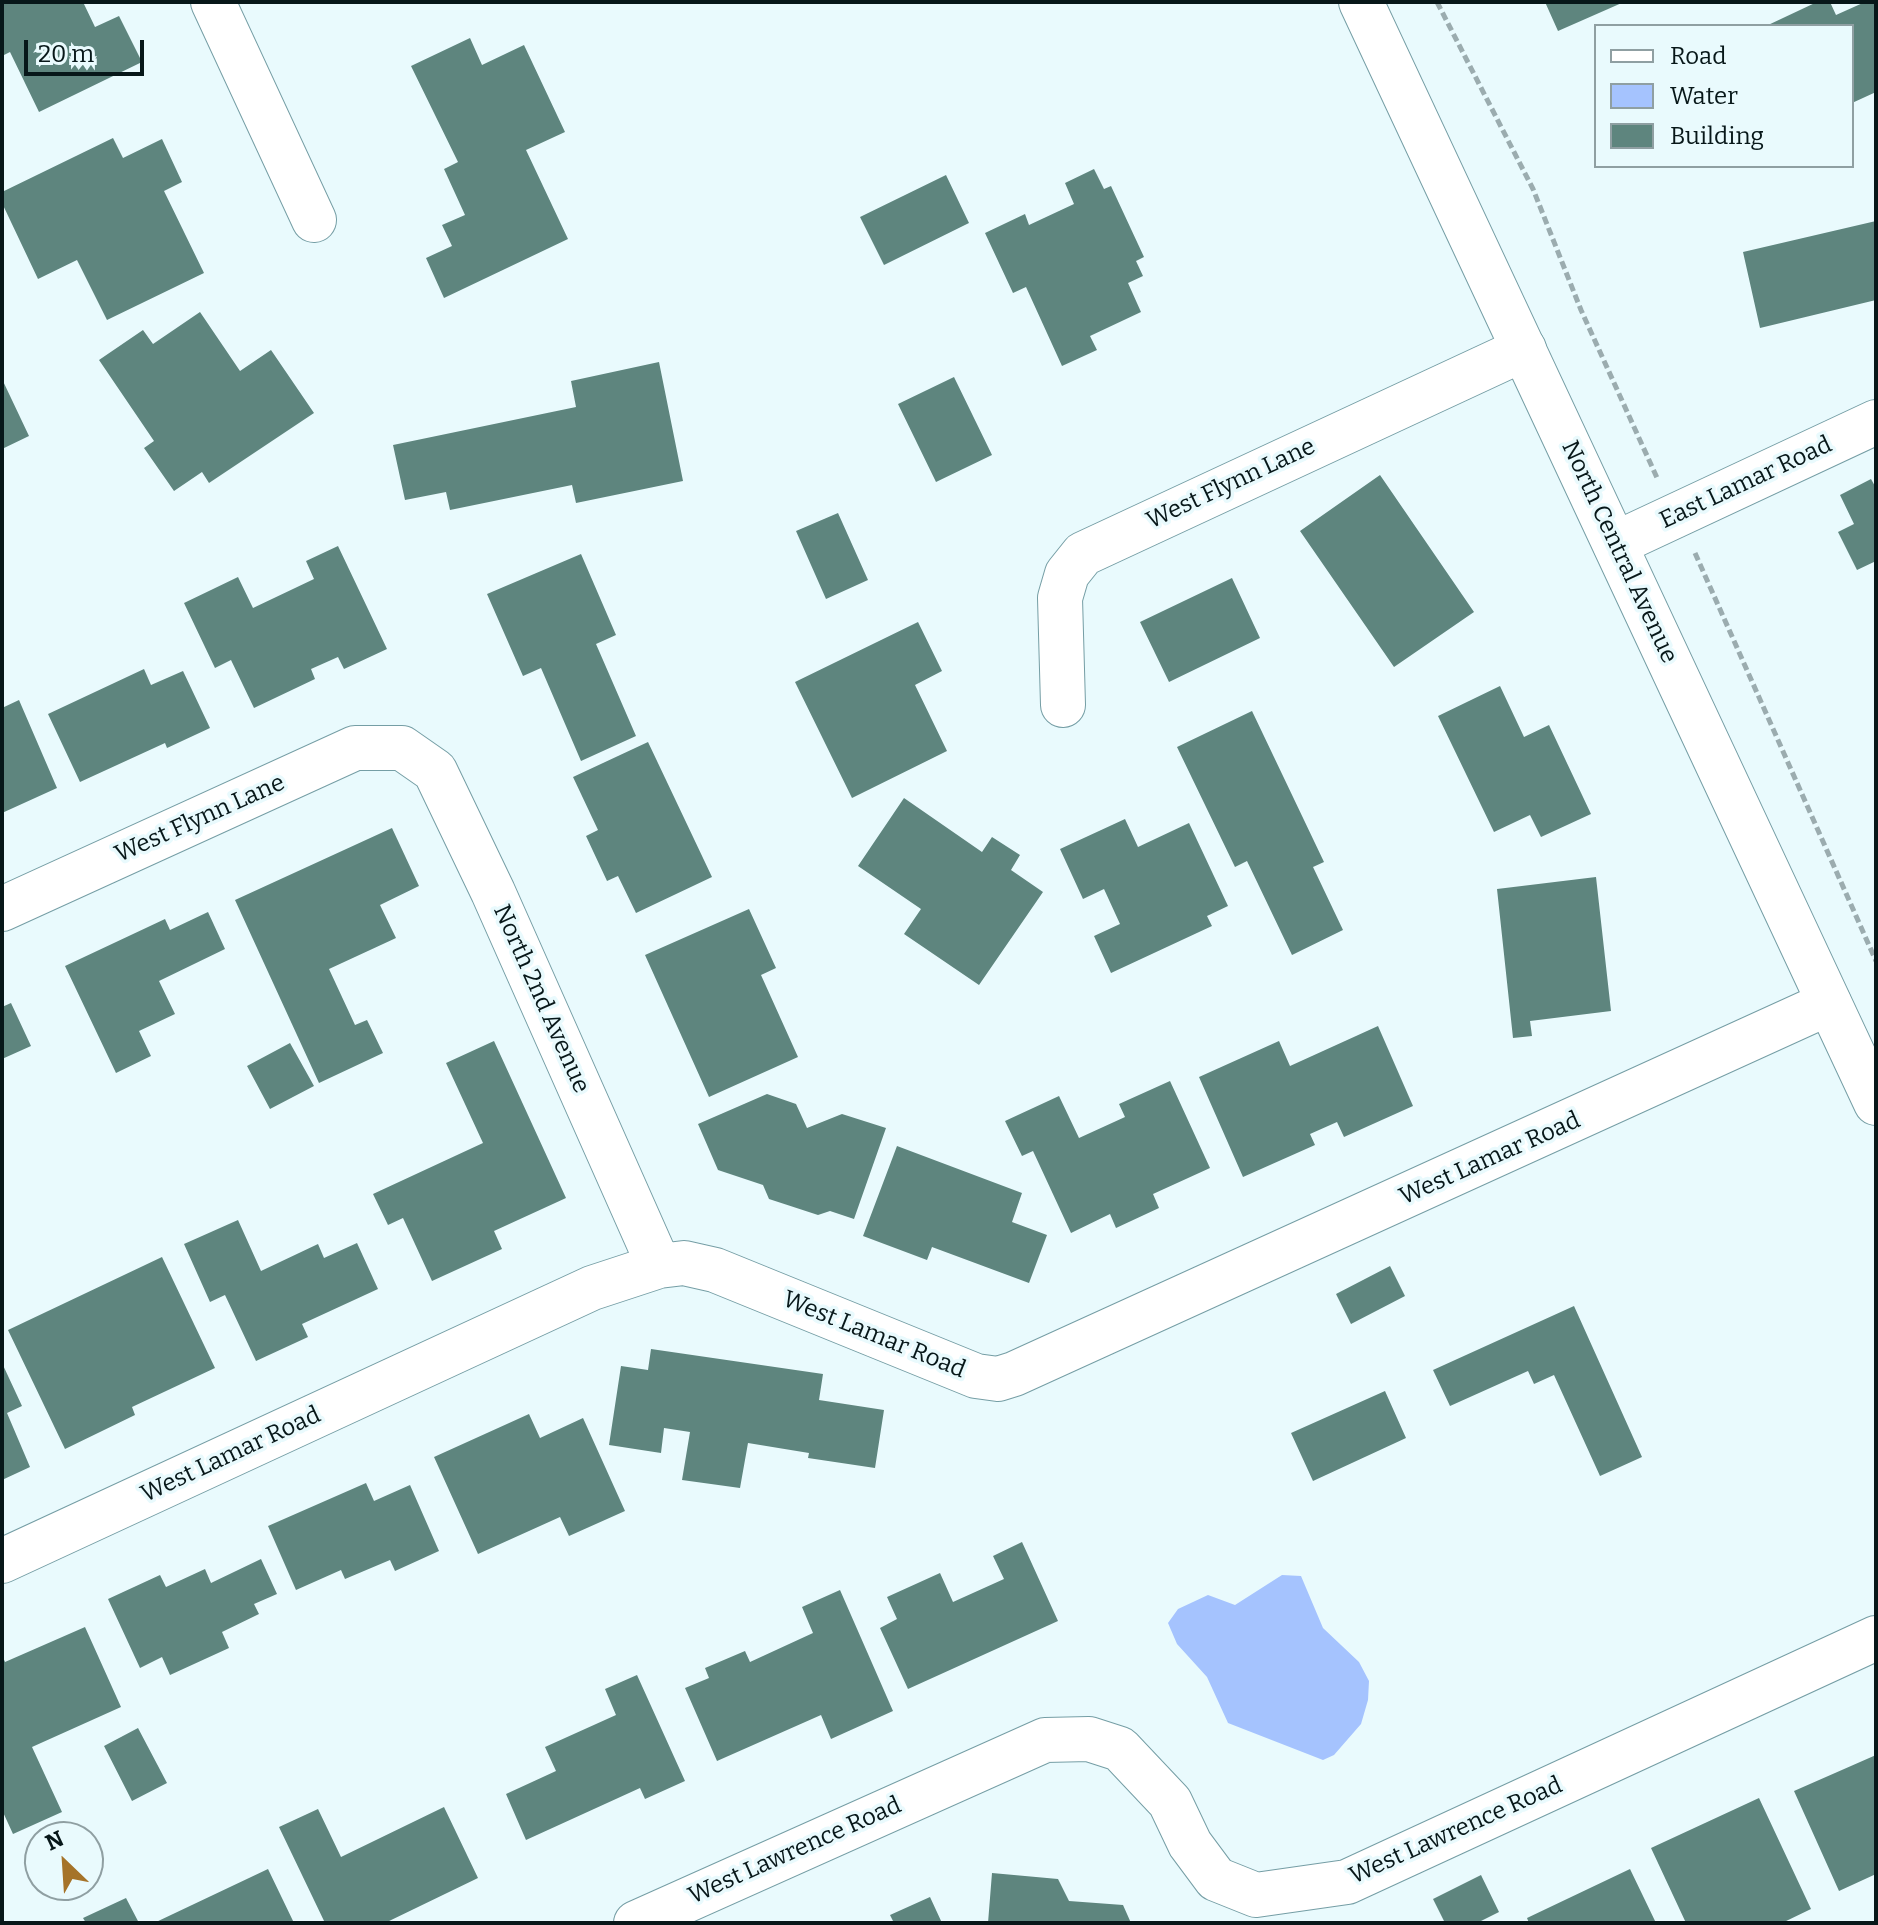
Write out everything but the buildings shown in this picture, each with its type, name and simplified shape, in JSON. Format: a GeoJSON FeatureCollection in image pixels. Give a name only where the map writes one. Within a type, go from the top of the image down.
{"type":"FeatureCollection","features":[{"type":"Feature","properties":{"kind":"street"},"geometry":{"type":"LineString","coordinates":[[213,2],[314,220]]}},
{"type":"Feature","properties":{"kind":"street","name":"North Central Avenue"},"geometry":{"type":"LineString","coordinates":[[1361,2],[1876,1103]]}},
{"type":"Feature","properties":{"kind":"street","name":"West Flynn Lane"},"geometry":{"type":"LineString","coordinates":[[1063,705],[1060,598],[1067,574],[1083,554],[1524,349]]}},
{"type":"Feature","properties":{"kind":"street","name":"East Lamar Road"},"geometry":{"type":"LineString","coordinates":[[1615,544],[1876,422]]}},
{"type":"Feature","properties":{"kind":"street","name":"West Flynn Lane"},"geometry":{"type":"LineString","coordinates":[[2,909],[355,748],[402,748]]}},
{"type":"Feature","properties":{"kind":"street","name":"North 2nd Avenue"},"geometry":{"type":"LineString","coordinates":[[402,748],[435,771],[493,892],[659,1266]]}},
{"type":"Feature","properties":{"kind":"street","name":"West Lamar Road"},"geometry":{"type":"LineString","coordinates":[[2,1561],[592,1288],[659,1266],[684,1263],[715,1270],[976,1376],[998,1379],[1829,1003]]}},
{"type":"Feature","properties":{"kind":"street","name":"West Lawrence Road"},"geometry":{"type":"LineString","coordinates":[[636,1923],[1045,1740],[1089,1739],[1120,1749],[1170,1802],[1190,1844],[1216,1879],[1256,1895],[1347,1882],[1876,1638]]}},
{"type":"Feature","properties":{"kind":"water"},"geometry":{"type":"Polygon","coordinates":[[[1282,1575],[1301,1576],[1323,1628],[1359,1662],[1369,1681],[1368,1700],[1361,1724],[1334,1755],[1323,1760],[1228,1723],[1207,1677],[1177,1644],[1168,1623],[1178,1609],[1208,1595],[1235,1605],[1282,1575]]]}}]}
